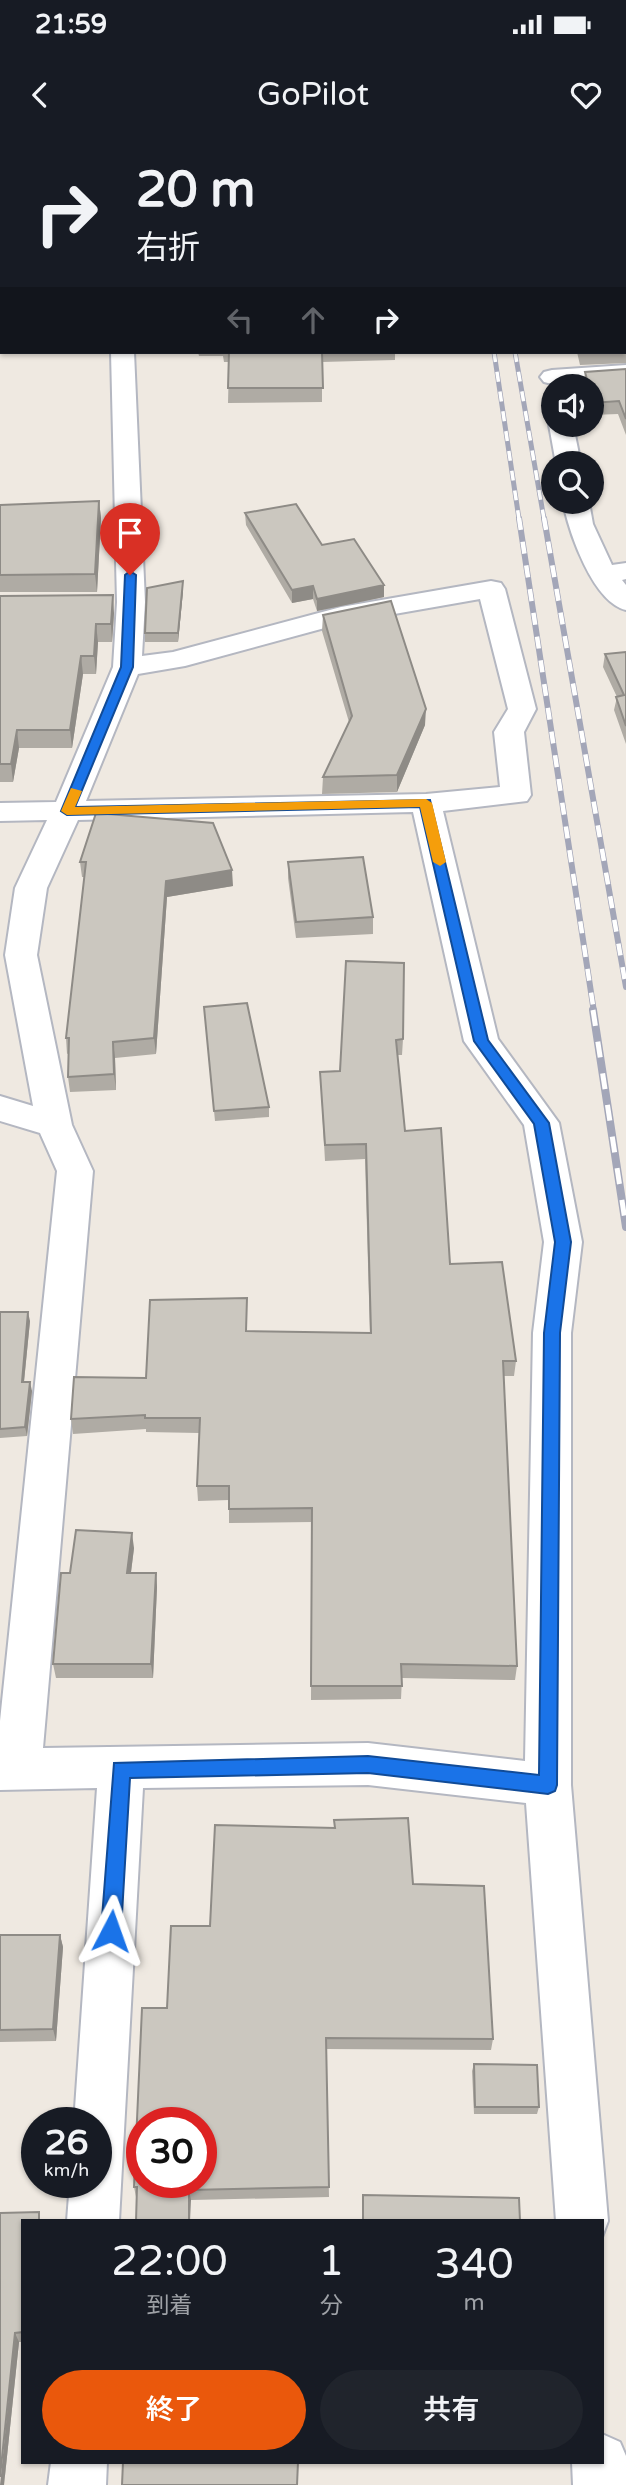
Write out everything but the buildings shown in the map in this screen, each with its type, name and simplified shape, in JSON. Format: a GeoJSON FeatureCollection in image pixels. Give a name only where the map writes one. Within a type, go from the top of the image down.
{"type":"FeatureCollection","features":[{"type":"Feature","properties":{"kind":"street"},"geometry":{"type":"LineString","coordinates":[[122,354],[118,603],[127,667],[67,811],[31,888],[21,955],[54,1125],[75,1171],[9,1768],[121,1769],[368,1764],[548,1785]]}},
{"type":"Feature","properties":{"kind":"street"},"geometry":{"type":"LineString","coordinates":[[550,354],[552,374]]}},
{"type":"Feature","properties":{"kind":"street"},"geometry":{"type":"LineString","coordinates":[[604,375],[626,372]]}},
{"type":"Feature","properties":{"kind":"street"},"geometry":{"type":"LineString","coordinates":[[578,514],[580,524],[614,573],[626,603]]}},
{"type":"Feature","properties":{"kind":"street"},"geometry":{"type":"LineString","coordinates":[[0,812],[426,803],[516,795],[509,732],[522,709],[491,589],[341,615],[175,660],[127,667]]}},
{"type":"Feature","properties":{"kind":"street"},"geometry":{"type":"LineString","coordinates":[[426,803],[481,1041],[541,1123],[563,1242],[552,1333],[548,1785],[582,2219]]}},
{"type":"Feature","properties":{"kind":"street"},"geometry":{"type":"LineString","coordinates":[[0,1108],[54,1125]]}},
{"type":"Feature","properties":{"kind":"street"},"geometry":{"type":"LineString","coordinates":[[100,2107],[121,1769]]}},
{"type":"Feature","properties":{"kind":"street"},"geometry":{"type":"LineString","coordinates":[[93,2219],[95,2198]]}},
{"type":"Feature","properties":{"kind":"street"},"geometry":{"type":"LineString","coordinates":[[78,2485],[79,2464]]}},
{"type":"Feature","properties":{"kind":"street"},"geometry":{"type":"LineString","coordinates":[[600,2464],[602,2485]]}},
{"type":"Feature","properties":{"kind":"railway"},"geometry":{"type":"LineString","coordinates":[[494,354],[519,519]]}},
{"type":"Feature","properties":{"kind":"railway"},"geometry":{"type":"LineString","coordinates":[[515,354],[544,519]]}},
{"type":"Feature","properties":{"kind":"railway"},"geometry":{"type":"LineString","coordinates":[[519,518],[594,1012]]}},
{"type":"Feature","properties":{"kind":"railway"},"geometry":{"type":"LineString","coordinates":[[544,518],[626,987]]}},
{"type":"Feature","properties":{"kind":"railway"},"geometry":{"type":"LineString","coordinates":[[593,1010],[626,1227]]}},
{"type":"Feature","properties":{"kind":"slow traffic"},"geometry":{"type":"LineString","coordinates":[[76,791],[67,811],[426,803],[440,862]]}},
{"type":"Feature","properties":{"kind":"route"},"geometry":{"type":"LineString","coordinates":[[111,1931],[121,1769],[368,1764],[548,1785],[552,1333],[563,1242],[541,1123],[481,1041],[426,803],[67,811],[127,667],[130,575]]}}]}
